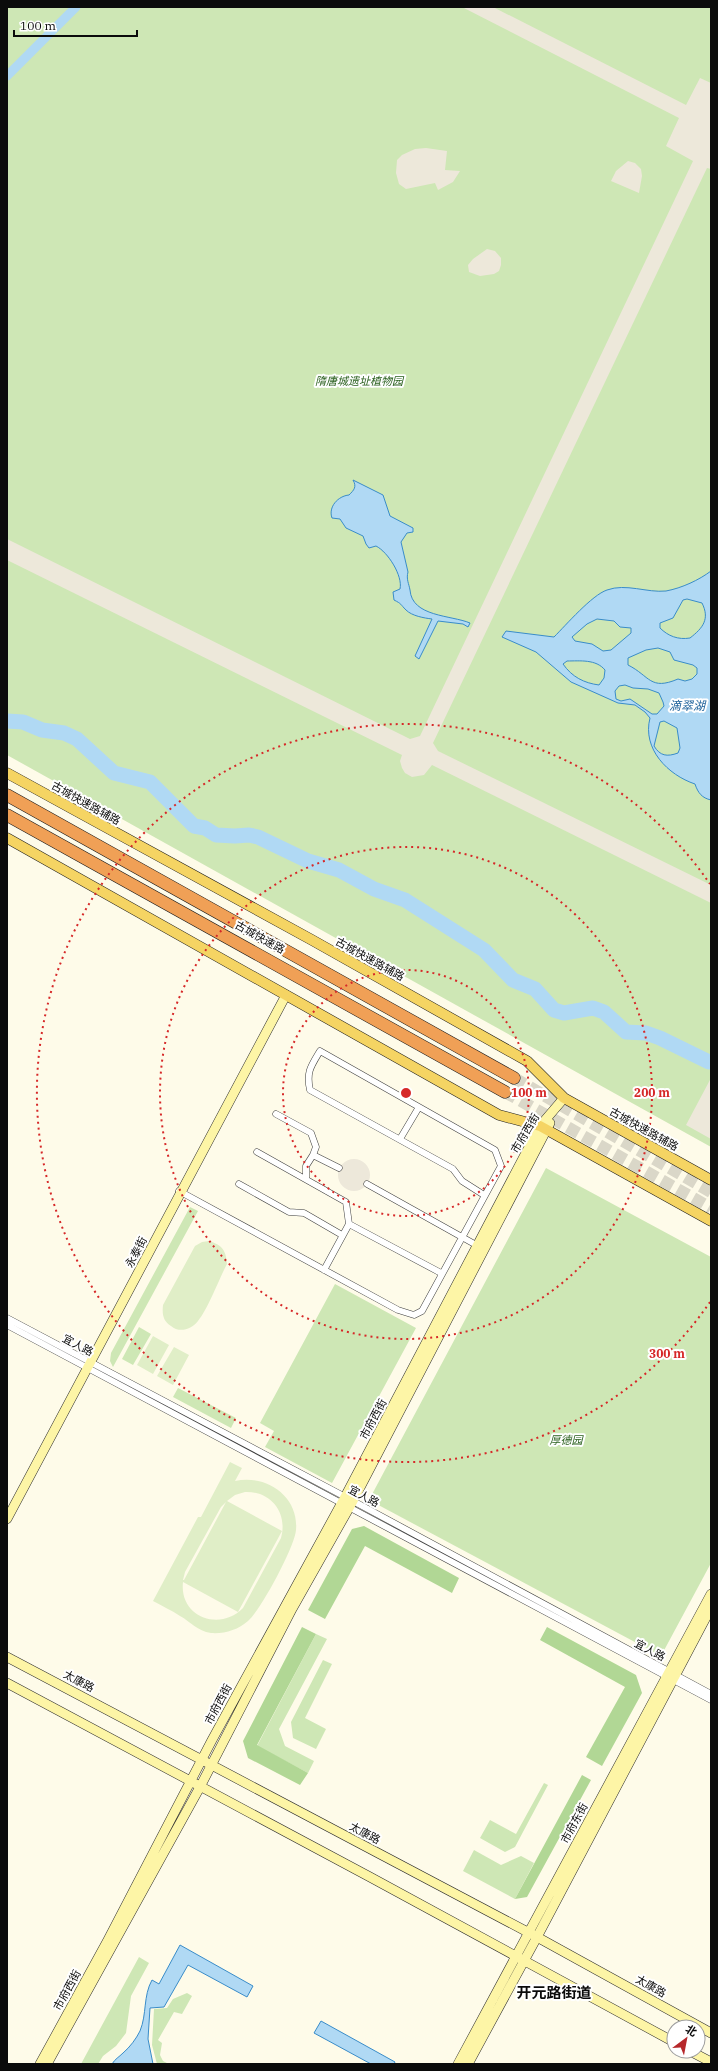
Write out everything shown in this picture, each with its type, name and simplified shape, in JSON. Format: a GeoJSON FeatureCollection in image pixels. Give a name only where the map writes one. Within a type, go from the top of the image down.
{"type":"FeatureCollection","features":[{"type":"Feature","properties":{"kind":"highway","name":"古城快速路"},"geometry":{"type":"LineString","coordinates":[[7,795],[514,1078]]}},
{"type":"Feature","properties":{"kind":"highway","name":"古城快速路"},"geometry":{"type":"LineString","coordinates":[[7,815],[505,1092]]}},
{"type":"Feature","properties":{"kind":"main road","name":"古城快速路辅路"},"geometry":{"type":"LineString","coordinates":[[7,773],[312,940],[527,1061],[564,1098],[711,1180]]}},
{"type":"Feature","properties":{"kind":"main road"},"geometry":{"type":"LineString","coordinates":[[7,838],[499,1115],[543,1128],[711,1220]]}},
{"type":"Feature","properties":{"kind":"street","name":"永泰街"},"geometry":{"type":"LineString","coordinates":[[7,1519],[87,1364],[284,994]]}},
{"type":"Feature","properties":{"kind":"street"},"geometry":{"type":"LineString","coordinates":[[179,1191],[398,1310],[414,1315],[422,1311],[441,1273],[501,1166],[495,1150],[320,1051],[311,1066],[307,1077],[310,1090],[453,1168],[462,1181],[484,1195]]}},
{"type":"Feature","properties":{"kind":"street","name":"市府西街"},"geometry":{"type":"LineString","coordinates":[[47,2064],[200,1787],[478,1246],[543,1128],[564,1098]]}},
{"type":"Feature","properties":{"kind":"street"},"geometry":{"type":"LineString","coordinates":[[400,1139],[419,1107]]}},
{"type":"Feature","properties":{"kind":"street"},"geometry":{"type":"LineString","coordinates":[[276,1114],[311,1133],[316,1147],[306,1166],[306,1179]]}},
{"type":"Feature","properties":{"kind":"street","name":"市府西街"},"geometry":{"type":"LineString","coordinates":[[40,2064],[108,1940],[202,1760],[347,1502],[543,1128]]}},
{"type":"Feature","properties":{"kind":"street"},"geometry":{"type":"LineString","coordinates":[[257,1152],[346,1202],[349,1224],[324,1270]]}},
{"type":"Feature","properties":{"kind":"street"},"geometry":{"type":"LineString","coordinates":[[313,1155],[339,1168]]}},
{"type":"Feature","properties":{"kind":"street"},"geometry":{"type":"LineString","coordinates":[[238,1184],[290,1212],[304,1214],[342,1235]]}},
{"type":"Feature","properties":{"kind":"street"},"geometry":{"type":"LineString","coordinates":[[367,1184],[478,1246]]}},
{"type":"Feature","properties":{"kind":"street"},"geometry":{"type":"LineString","coordinates":[[349,1224],[441,1273]]}},
{"type":"Feature","properties":{"kind":"street","name":"宜人路"},"geometry":{"type":"LineString","coordinates":[[7,1318],[87,1364],[347,1502],[672,1677],[711,1700]]}},
{"type":"Feature","properties":{"kind":"street","name":"宜人路"},"geometry":{"type":"LineString","coordinates":[[7,1325],[87,1364]]}},
{"type":"Feature","properties":{"kind":"street","name":"永泰街"},"geometry":{"type":"LineString","coordinates":[[7,1507],[87,1364]]}},
{"type":"Feature","properties":{"kind":"street","name":"市府东街"},"geometry":{"type":"LineString","coordinates":[[458,2064],[520,1958],[537,1937],[672,1677],[711,1594]]}},
{"type":"Feature","properties":{"kind":"street","name":"市府东街"},"geometry":{"type":"LineString","coordinates":[[468,2064],[520,1958],[528,1932],[711,1608]]}},
{"type":"Feature","properties":{"kind":"street","name":"太康路"},"geometry":{"type":"LineString","coordinates":[[7,1657],[528,1932],[711,2033]]}},
{"type":"Feature","properties":{"kind":"street","name":"宜人路"},"geometry":{"type":"LineString","coordinates":[[672,1677],[711,1694]]}},
{"type":"Feature","properties":{"kind":"street"},"geometry":{"type":"LineString","coordinates":[[7,1684],[666,2038]]}},
{"type":"Feature","properties":{"kind":"green space","name":"隋唐城遗址植物园"},"geometry":{"type":"Polygon","coordinates":[[[7,7],[711,7],[711,1147],[7,755],[7,7]]]}},
{"type":"Feature","properties":{"kind":"green space","name":"厚德园"},"geometry":{"type":"Polygon","coordinates":[[[546,1168],[711,1257],[711,1563],[661,1656],[369,1500],[546,1168]]]}},
{"type":"Feature","properties":{"kind":"green space"},"geometry":{"type":"Polygon","coordinates":[[[190,1207],[198,1211],[113,1367],[110,1361],[111,1353],[190,1207]]]}},
{"type":"Feature","properties":{"kind":"green space"},"geometry":{"type":"Polygon","coordinates":[[[209,1241],[220,1246],[226,1255],[227,1264],[202,1316],[198,1321],[192,1327],[185,1330],[174,1328],[165,1320],[163,1305],[195,1246],[202,1242],[209,1241]]]}},
{"type":"Feature","properties":{"kind":"green space"},"geometry":{"type":"Polygon","coordinates":[[[335,1284],[416,1328],[332,1483],[265,1447],[274,1431],[260,1423],[335,1284]]]}},
{"type":"Feature","properties":{"kind":"green space"},"geometry":{"type":"Polygon","coordinates":[[[139,1327],[151,1334],[133,1365],[122,1359],[139,1327]]]}},
{"type":"Feature","properties":{"kind":"green space"},"geometry":{"type":"Polygon","coordinates":[[[153,1336],[169,1345],[153,1374],[137,1365],[153,1336]]]}},
{"type":"Feature","properties":{"kind":"green space"},"geometry":{"type":"Polygon","coordinates":[[[174,1347],[189,1355],[173,1385],[157,1376],[174,1347]]]}},
{"type":"Feature","properties":{"kind":"green space"},"geometry":{"type":"Polygon","coordinates":[[[178,1388],[236,1418],[231,1428],[173,1397],[178,1388]]]}},
{"type":"Feature","properties":{"kind":"green space"},"geometry":{"type":"Polygon","coordinates":[[[230,1462],[242,1468],[235,1481],[247,1480],[269,1484],[286,1498],[292,1507],[296,1518],[294,1538],[284,1563],[269,1592],[254,1615],[244,1624],[235,1629],[221,1633],[206,1632],[153,1601],[198,1517],[201,1517],[230,1462]],[[245,1492],[235,1495],[227,1501],[282,1531],[238,1612],[243,1608],[281,1538],[283,1529],[280,1512],[270,1500],[263,1495],[245,1492]],[[226,1502],[221,1507],[185,1572],[183,1580],[226,1502]],[[183,1582],[183,1594],[187,1604],[194,1612],[213,1620],[223,1619],[238,1612],[183,1582]]]}},
{"type":"Feature","properties":{"kind":"green space"},"geometry":{"type":"Polygon","coordinates":[[[364,1526],[459,1578],[452,1593],[365,1546],[325,1619],[308,1610],[352,1529],[364,1526]]]}},
{"type":"Feature","properties":{"kind":"green space"},"geometry":{"type":"Polygon","coordinates":[[[302,1627],[316,1634],[257,1745],[308,1773],[300,1785],[248,1758],[243,1741],[302,1627]]]}},
{"type":"Feature","properties":{"kind":"green space"},"geometry":{"type":"Polygon","coordinates":[[[547,1627],[636,1675],[642,1693],[602,1766],[586,1757],[625,1687],[540,1640],[547,1627]]]}},
{"type":"Feature","properties":{"kind":"green space"},"geometry":{"type":"Polygon","coordinates":[[[316,1634],[327,1639],[279,1729],[285,1746],[314,1761],[308,1773],[257,1746],[316,1634]]]}},
{"type":"Feature","properties":{"kind":"green space"},"geometry":{"type":"Polygon","coordinates":[[[323,1660],[332,1664],[305,1718],[326,1729],[316,1749],[293,1738],[291,1722],[323,1660]]]}},
{"type":"Feature","properties":{"kind":"green space"},"geometry":{"type":"Polygon","coordinates":[[[582,1775],[591,1780],[527,1897],[515,1899],[582,1775]]]}},
{"type":"Feature","properties":{"kind":"green space"},"geometry":{"type":"Polygon","coordinates":[[[544,1783],[548,1785],[515,1847],[505,1852],[480,1838],[490,1820],[516,1834],[544,1783]]]}},
{"type":"Feature","properties":{"kind":"green space"},"geometry":{"type":"Polygon","coordinates":[[[474,1850],[501,1865],[521,1856],[534,1863],[515,1899],[463,1871],[474,1850]]]}},
{"type":"Feature","properties":{"kind":"green space"},"geometry":{"type":"Polygon","coordinates":[[[139,1957],[149,1963],[131,1996],[126,2033],[116,2046],[103,2056],[98,2064],[81,2064],[139,1957]]]}},
{"type":"Feature","properties":{"kind":"green space"},"geometry":{"type":"Polygon","coordinates":[[[187,1993],[192,1996],[182,2014],[174,2012],[158,2040],[162,2043],[160,2055],[163,2061],[169,2064],[157,2064],[152,2045],[154,2009],[167,2008],[173,1999],[187,1993]]]}},
{"type":"Feature","properties":{"kind":"shaded area"},"geometry":{"type":"Polygon","coordinates":[[[462,7],[493,7],[686,105],[700,78],[711,83],[711,169],[707,168],[433,743],[438,751],[711,885],[711,903],[432,765],[424,775],[412,777],[405,773],[402,768],[400,761],[402,755],[7,560],[7,539],[410,739],[420,736],[693,161],[666,146],[679,118],[462,7]]]}},
{"type":"Feature","properties":{"kind":"shaded area"},"geometry":{"type":"Polygon","coordinates":[[[426,148],[447,151],[445,170],[460,171],[453,182],[438,190],[435,183],[406,189],[399,184],[396,173],[397,160],[402,155],[415,149],[426,148]]]}},
{"type":"Feature","properties":{"kind":"shaded area"},"geometry":{"type":"Polygon","coordinates":[[[628,161],[635,163],[641,169],[642,176],[639,193],[611,181],[616,171],[628,161]]]}},
{"type":"Feature","properties":{"kind":"shaded area"},"geometry":{"type":"Polygon","coordinates":[[[487,249],[495,251],[501,258],[499,271],[494,274],[480,276],[469,272],[468,265],[473,259],[487,249]]]}},
{"type":"Feature","properties":{"kind":"shaded area"},"geometry":{"type":"Polygon","coordinates":[[[711,1078],[711,1139],[686,1125],[711,1078]]]}},
{"type":"Feature","properties":{"kind":"shaded area"},"geometry":{"type":"Polygon","coordinates":[[[354,1159],[363,1162],[367,1166],[370,1175],[367,1184],[363,1188],[354,1191],[345,1188],[341,1184],[338,1175],[341,1166],[345,1162],[354,1159]]]}},
{"type":"Feature","properties":{"kind":"water"},"geometry":{"type":"Polygon","coordinates":[[[353,480],[383,495],[390,516],[413,528],[413,532],[407,533],[401,542],[412,599],[425,610],[434,614],[470,623],[468,627],[463,624],[438,621],[419,659],[415,656],[432,619],[411,614],[400,603],[394,600],[393,592],[400,589],[400,584],[397,571],[390,559],[381,549],[376,546],[369,548],[363,536],[346,528],[340,519],[332,518],[331,510],[335,503],[341,497],[349,495],[354,490],[355,485],[353,480]]]}},
{"type":"Feature","properties":{"kind":"water","name":"滴翠湖"},"geometry":{"type":"Polygon","coordinates":[[[711,571],[711,800],[701,795],[695,784],[675,774],[659,759],[650,740],[650,718],[645,712],[635,705],[618,703],[571,682],[536,652],[502,637],[506,631],[554,637],[587,604],[607,590],[622,587],[651,591],[666,591],[684,586],[711,571]],[[687,599],[683,600],[673,618],[660,623],[660,628],[674,637],[690,638],[702,627],[705,614],[702,603],[687,599]],[[597,619],[587,624],[572,637],[575,641],[592,644],[603,651],[611,650],[631,633],[631,628],[620,627],[614,621],[597,619]],[[658,648],[646,650],[628,658],[628,665],[656,683],[669,682],[678,679],[685,681],[692,679],[697,674],[697,668],[693,665],[674,660],[670,652],[658,648]],[[567,661],[563,664],[574,676],[588,683],[599,685],[604,678],[605,670],[601,666],[592,662],[567,661]],[[625,685],[619,686],[615,691],[616,699],[621,701],[630,699],[652,714],[657,714],[664,706],[659,693],[648,689],[633,688],[625,685]],[[664,721],[660,722],[654,746],[661,754],[664,755],[678,753],[680,748],[677,728],[664,721]]]}},
{"type":"Feature","properties":{"kind":"water"},"geometry":{"type":"Polygon","coordinates":[[[180,1945],[253,1986],[247,1997],[188,1965],[164,2007],[150,2008],[148,2039],[153,2064],[112,2064],[135,2040],[140,2031],[144,2018],[149,1986],[152,1980],[159,1984],[180,1945]]]}},
{"type":"Feature","properties":{"kind":"water"},"geometry":{"type":"Polygon","coordinates":[[[321,2021],[395,2062],[394,2064],[371,2064],[314,2033],[321,2021]]]}},
{"type":"Feature","properties":{"kind":"waterway"},"geometry":{"type":"LineString","coordinates":[[7,76],[76,7]]}},
{"type":"Feature","properties":{"kind":"waterway"},"geometry":{"type":"LineString","coordinates":[[7,721],[23,722],[42,730],[64,733],[77,739],[114,773],[150,782],[194,826],[205,828],[216,835],[249,835],[258,837],[308,861],[339,870],[374,889],[405,900],[484,950],[513,980],[535,989],[554,1010],[564,1013],[593,1008],[604,1012],[626,1032],[646,1033],[660,1038],[709,1062]]}},
{"type":"Feature","properties":{"kind":"tunnel"},"geometry":{"type":"LineString","coordinates":[[514,1078],[711,1192]]}},
{"type":"Feature","properties":{"kind":"tunnel"},"geometry":{"type":"LineString","coordinates":[[505,1092],[711,1208]]}},
{"type":"Feature","properties":{"kind":"district","name":"开元路街道"},"geometry":{"type":"Point","coordinates":[554,1993]}}]}
